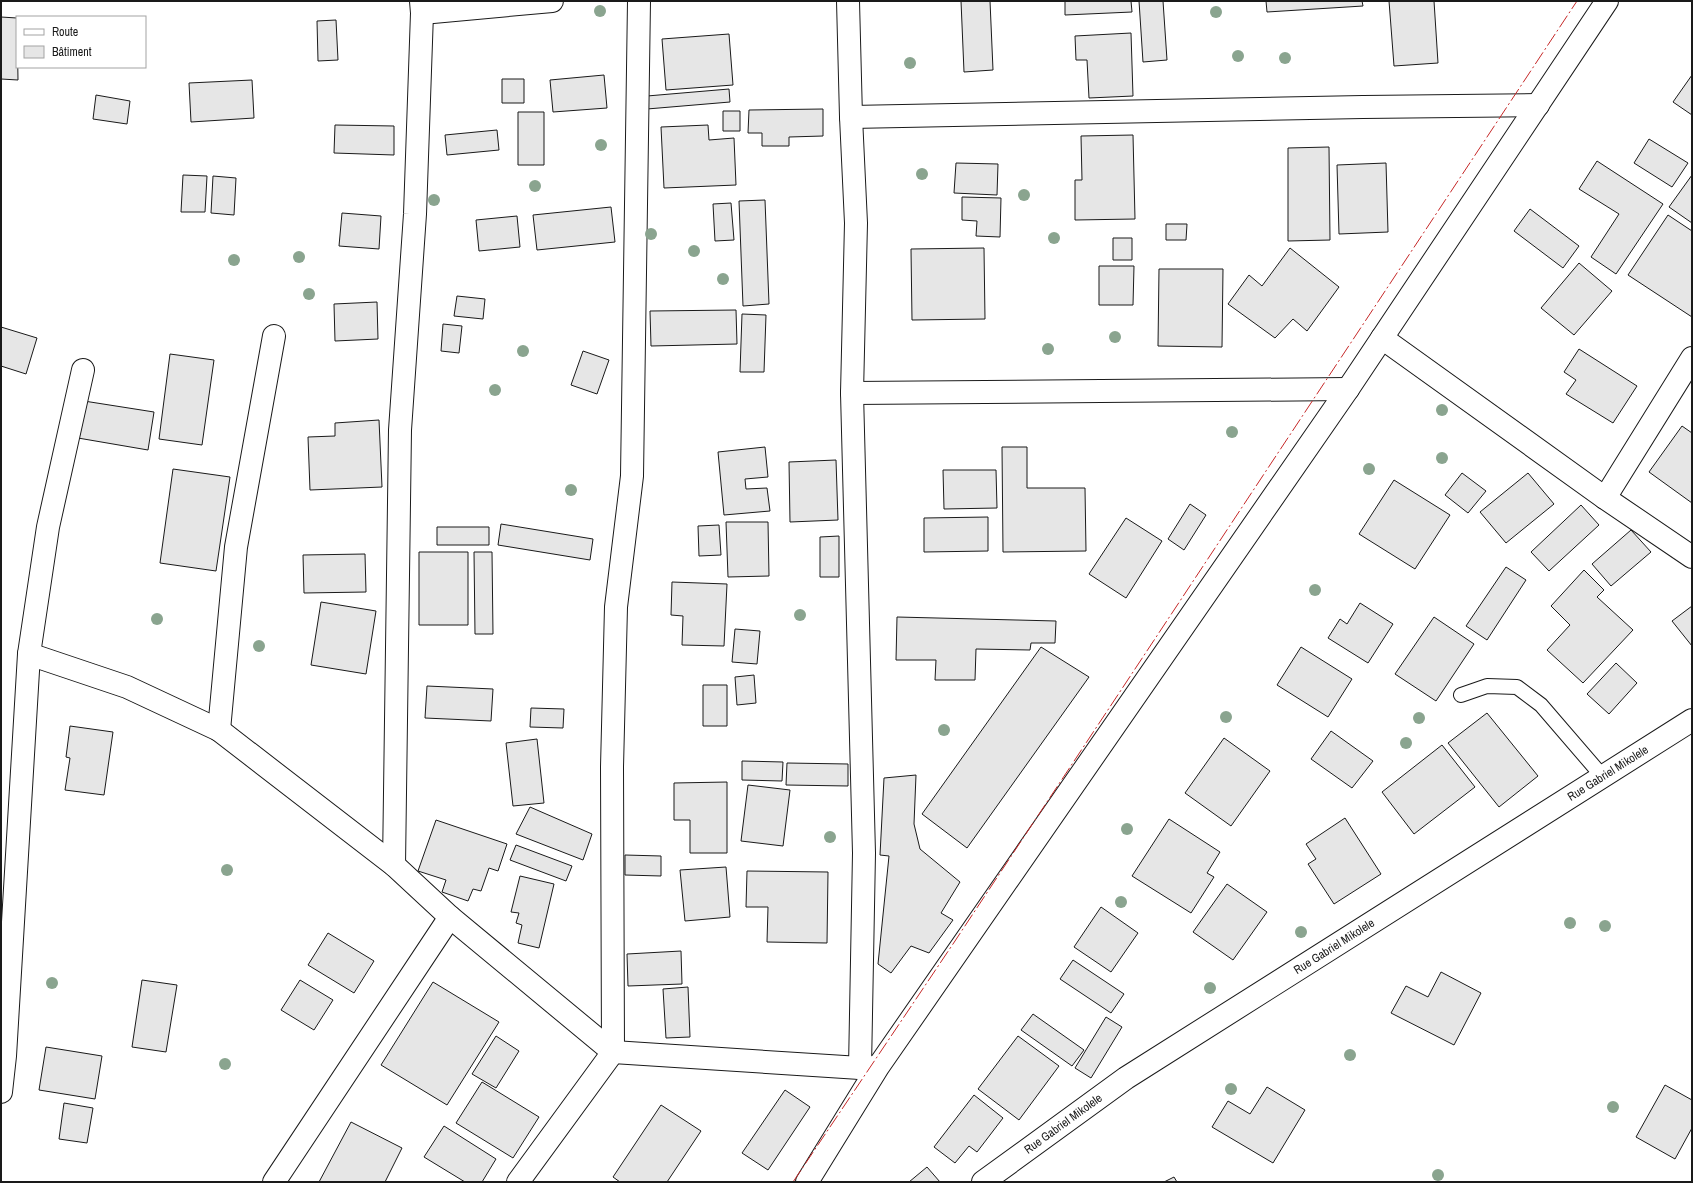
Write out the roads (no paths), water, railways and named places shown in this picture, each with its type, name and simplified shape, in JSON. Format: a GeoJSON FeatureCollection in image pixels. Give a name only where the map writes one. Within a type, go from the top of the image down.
{"type":"FeatureCollection","features":[{"type":"Feature","properties":{"kind":"street"},"geometry":{"type":"LineString","coordinates":[[394,865],[400,430],[415,214],[422,7],[552,1]]}},
{"type":"Feature","properties":{"kind":"street"},"geometry":{"type":"LineString","coordinates":[[518,1182],[613,1052],[612,767],[615,615],[632,476],[639,1]]}},
{"type":"Feature","properties":{"kind":"street"},"geometry":{"type":"LineString","coordinates":[[848,1],[856,223],[852,393],[869,1068]]}},
{"type":"Feature","properties":{"kind":"street"},"geometry":{"type":"LineString","coordinates":[[807,1182],[869,1068],[1348,389],[1607,1]]}},
{"type":"Feature","properties":{"kind":"street"},"geometry":{"type":"LineString","coordinates":[[851,117],[1538,105]]}},
{"type":"Feature","properties":{"kind":"street"},"geometry":{"type":"LineString","coordinates":[[219,730],[236,547],[274,336]]}},
{"type":"Feature","properties":{"kind":"street"},"geometry":{"type":"LineString","coordinates":[[1382,338],[1605,498],[1692,557]]}},
{"type":"Feature","properties":{"kind":"street"},"geometry":{"type":"LineString","coordinates":[[1605,498],[1692,358]]}},
{"type":"Feature","properties":{"kind":"street"},"geometry":{"type":"LineString","coordinates":[[1,1092],[5,1048],[28,654],[48,527],[83,370]]}},
{"type":"Feature","properties":{"kind":"street"},"geometry":{"type":"LineString","coordinates":[[852,393],[1348,389]]}},
{"type":"Feature","properties":{"kind":"street"},"geometry":{"type":"LineString","coordinates":[[28,654],[126,687],[219,730],[394,865],[450,917],[613,1052],[869,1068]]}},
{"type":"Feature","properties":{"kind":"street","name":"Rue Gabriel Mikolele"},"geometry":{"type":"LineString","coordinates":[[983,1182],[1126,1078],[1692,720]]}},
{"type":"Feature","properties":{"kind":"street"},"geometry":{"type":"LineString","coordinates":[[274,1182],[450,917]]}},
{"type":"Feature","properties":{"kind":"lane"},"geometry":{"type":"LineString","coordinates":[[1461,695],[1487,686],[1517,687],[1541,705],[1603,777]]}}]}
